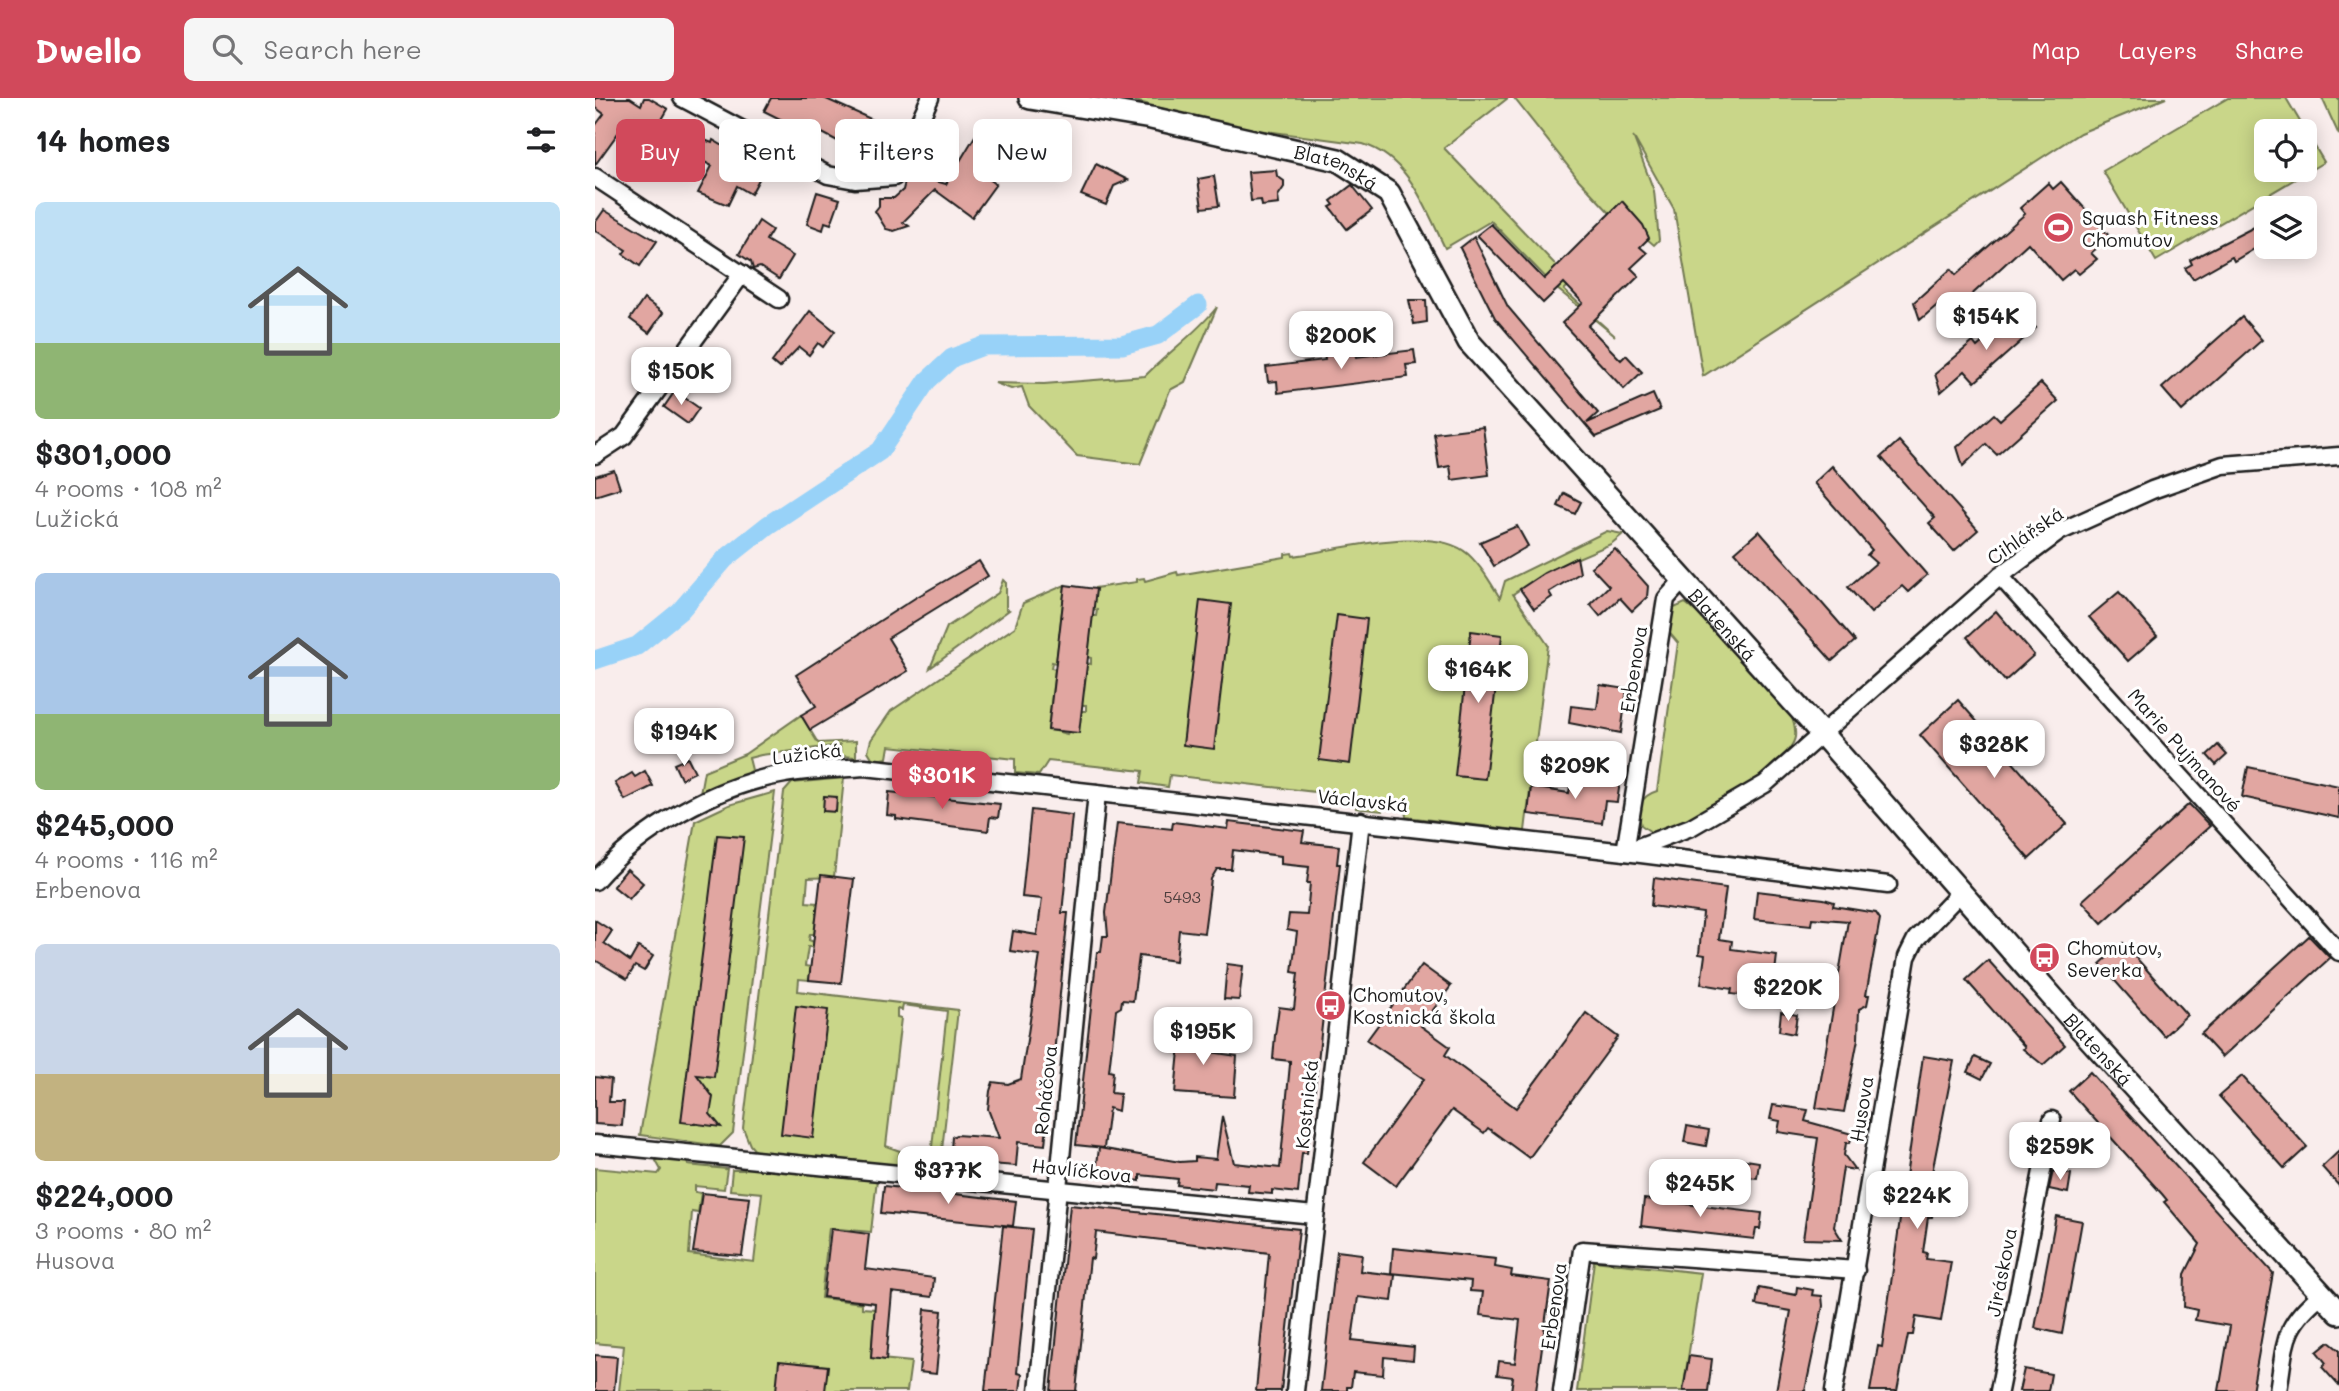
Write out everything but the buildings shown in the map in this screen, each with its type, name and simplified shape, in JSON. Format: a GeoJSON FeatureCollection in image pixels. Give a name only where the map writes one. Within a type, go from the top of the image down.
{"type":"FeatureCollection","features":[{"type":"Feature","properties":{"kind":"street"},"geometry":{"type":"LineString","coordinates":[[682,98],[828,175],[855,180],[894,177],[930,98]]}},
{"type":"Feature","properties":{"kind":"street","name":"Blatenská"},"geometry":{"type":"LineString","coordinates":[[1030,98],[1151,118],[1338,160],[1389,193],[1469,342],[2339,1313]]}},
{"type":"Feature","properties":{"kind":"street"},"geometry":{"type":"LineString","coordinates":[[595,177],[779,299]]}},
{"type":"Feature","properties":{"kind":"street"},"geometry":{"type":"LineString","coordinates":[[595,455],[624,436],[742,274]]}},
{"type":"Feature","properties":{"kind":"street","name":"Cihlářská"},"geometry":{"type":"LineString","coordinates":[[1823,735],[2000,576],[2059,532],[2152,489],[2223,465],[2339,456]]}},
{"type":"Feature","properties":{"kind":"street","name":"Marie Pujmanové"},"geometry":{"type":"LineString","coordinates":[[2000,576],[2339,952]]}},
{"type":"Feature","properties":{"kind":"street","name":"Erbenova"},"geometry":{"type":"LineString","coordinates":[[1625,852],[1666,599],[1682,581]]}},
{"type":"Feature","properties":{"kind":"street","name":"Václavská"},"geometry":{"type":"LineString","coordinates":[[1625,852],[1691,827],[1765,784],[1823,735]]}},
{"type":"Feature","properties":{"kind":"street","name":"Lužická"},"geometry":{"type":"LineString","coordinates":[[595,881],[609,865],[669,819],[729,791],[783,774],[866,767],[1097,793]]}},
{"type":"Feature","properties":{"kind":"street","name":"Václavská"},"geometry":{"type":"LineString","coordinates":[[1097,793],[1361,821],[1888,885]]}},
{"type":"Feature","properties":{"kind":"street","name":"Roháčova"},"geometry":{"type":"LineString","coordinates":[[1038,1391],[1097,793]]}},
{"type":"Feature","properties":{"kind":"street","name":"Kostnická"},"geometry":{"type":"LineString","coordinates":[[1295,1391],[1361,821]]}},
{"type":"Feature","properties":{"kind":"street","name":"Husova"},"geometry":{"type":"LineString","coordinates":[[1834,1391],[1907,957],[1916,939],[1960,893]]}},
{"type":"Feature","properties":{"kind":"street","name":"Jiráskova"},"geometry":{"type":"LineString","coordinates":[[1999,1391],[2052,1120]]}},
{"type":"Feature","properties":{"kind":"street","name":"Havlíčkova"},"geometry":{"type":"LineString","coordinates":[[595,1144],[1314,1215]]}},
{"type":"Feature","properties":{"kind":"street","name":"Erbenova"},"geometry":{"type":"LineString","coordinates":[[1562,1391],[1582,1250],[1856,1270]]}},
{"type":"Feature","properties":{"kind":"street"},"geometry":{"type":"LineString","coordinates":[[2278,1391],[2288,1330],[2299,1313],[2322,1294]]}},
{"type":"Feature","properties":{"kind":"green space"},"geometry":{"type":"Polygon","coordinates":[[[1125,98],[1508,98],[1444,148],[1572,282],[1564,290],[1615,336],[1556,288],[1491,221],[1445,248],[1414,187],[1393,161],[1379,151],[1363,144],[1220,125],[1125,98]]]}},
{"type":"Feature","properties":{"kind":"green space"},"geometry":{"type":"Polygon","coordinates":[[[1514,98],[2166,98],[2080,133],[1703,376],[1674,209],[1633,136],[1654,191],[1659,240],[1654,245],[1646,238],[1639,244],[1579,180],[1514,98]]]}},
{"type":"Feature","properties":{"kind":"green space"},"geometry":{"type":"Polygon","coordinates":[[[2228,98],[2286,98],[2298,119],[2254,119],[2254,182],[2290,182],[2266,196],[2254,196],[2254,203],[2156,261],[2103,171],[2228,98]]]}},
{"type":"Feature","properties":{"kind":"green space"},"geometry":{"type":"Polygon","coordinates":[[[2322,98],[2339,98],[2339,135],[2322,98]]]}},
{"type":"Feature","properties":{"kind":"green space"},"geometry":{"type":"Polygon","coordinates":[[[2317,150],[2324,162],[2317,166],[2317,150]]]}},
{"type":"Feature","properties":{"kind":"green space"},"geometry":{"type":"Polygon","coordinates":[[[1217,307],[1185,382],[1170,390],[1140,464],[1077,456],[1029,406],[1022,387],[1011,389],[995,383],[1044,384],[1145,376],[1217,307]]]}},
{"type":"Feature","properties":{"kind":"green space"},"geometry":{"type":"Polygon","coordinates":[[[1607,531],[1623,534],[1611,544],[1550,570],[1513,594],[1548,645],[1525,831],[1406,817],[1405,802],[1383,800],[1382,811],[1356,808],[1357,797],[1170,775],[1168,787],[1141,783],[1143,771],[1048,761],[1039,775],[1015,773],[1015,759],[889,746],[887,758],[874,761],[868,751],[871,740],[891,711],[1015,627],[1023,603],[1065,585],[1056,663],[1052,662],[1051,668],[1055,669],[1048,729],[1067,734],[1081,711],[1086,711],[1086,705],[1082,705],[1086,663],[1091,664],[1091,658],[1087,657],[1092,616],[1096,616],[1097,610],[1093,609],[1095,588],[1137,582],[1137,579],[1144,578],[1145,581],[1177,572],[1178,575],[1285,557],[1285,554],[1292,553],[1293,556],[1409,539],[1433,540],[1453,545],[1468,554],[1500,598],[1505,581],[1607,531]]]}},
{"type":"Feature","properties":{"kind":"green space"},"geometry":{"type":"Polygon","coordinates":[[[1003,580],[1006,583],[1006,609],[1009,610],[930,668],[947,627],[998,593],[1003,580]]]}},
{"type":"Feature","properties":{"kind":"green space"},"geometry":{"type":"Polygon","coordinates":[[[1685,603],[1783,703],[1792,717],[1795,737],[1789,749],[1755,780],[1708,810],[1665,829],[1651,832],[1641,825],[1639,809],[1647,796],[1657,791],[1678,643],[1667,630],[1670,610],[1685,603]]]}},
{"type":"Feature","properties":{"kind":"green space"},"geometry":{"type":"Polygon","coordinates":[[[801,715],[818,743],[856,741],[856,757],[841,756],[840,745],[761,755],[749,758],[752,770],[747,775],[700,793],[704,771],[745,754],[801,715]]]}},
{"type":"Feature","properties":{"kind":"green space"},"geometry":{"type":"Polygon","coordinates":[[[844,778],[834,877],[808,878],[806,902],[818,903],[814,934],[810,934],[809,940],[814,942],[813,947],[808,947],[805,966],[811,967],[809,980],[799,979],[798,991],[958,1010],[939,1176],[919,1174],[915,1166],[930,1165],[947,1011],[903,1005],[902,1010],[897,1009],[897,1017],[901,1018],[886,1146],[900,1151],[898,1164],[889,1171],[757,1153],[750,1145],[743,1128],[784,792],[792,783],[844,778]]]}},
{"type":"Feature","properties":{"kind":"green space"},"geometry":{"type":"Polygon","coordinates":[[[775,792],[733,1133],[720,1146],[640,1135],[695,821],[729,805],[775,792]]]}},
{"type":"Feature","properties":{"kind":"green space"},"geometry":{"type":"Polygon","coordinates":[[[659,1158],[687,1161],[688,1165],[727,1169],[724,1189],[695,1186],[695,1192],[701,1193],[698,1213],[692,1212],[689,1254],[754,1262],[762,1193],[730,1190],[732,1170],[744,1170],[745,1166],[877,1179],[871,1232],[829,1228],[821,1298],[862,1303],[862,1308],[875,1309],[871,1358],[911,1362],[907,1391],[619,1391],[624,1346],[595,1343],[595,1168],[658,1174],[661,1170],[656,1161],[659,1158]]]}},
{"type":"Feature","properties":{"kind":"green space"},"geometry":{"type":"Polygon","coordinates":[[[1594,1261],[1701,1273],[1683,1391],[1577,1391],[1594,1261]]]}},
{"type":"Feature","properties":{"kind":"waterway"},"geometry":{"type":"LineString","coordinates":[[595,660],[637,646],[680,611],[725,559],[768,525],[880,451],[927,381],[952,358],[983,346],[1122,345],[1158,335],[1198,305]]}},
{"type":"Feature","properties":{"kind":"place","name":"Squash Fitness Chomutov"},"geometry":{"type":"Point","coordinates":[2059,228]}},
{"type":"Feature","properties":{"kind":"place","name":"Chomutov, Severka"},"geometry":{"type":"Point","coordinates":[2044,958]}},
{"type":"Feature","properties":{"kind":"place","name":"Chomutov, Kostnická škola"},"geometry":{"type":"Point","coordinates":[1330,1005]}}]}
